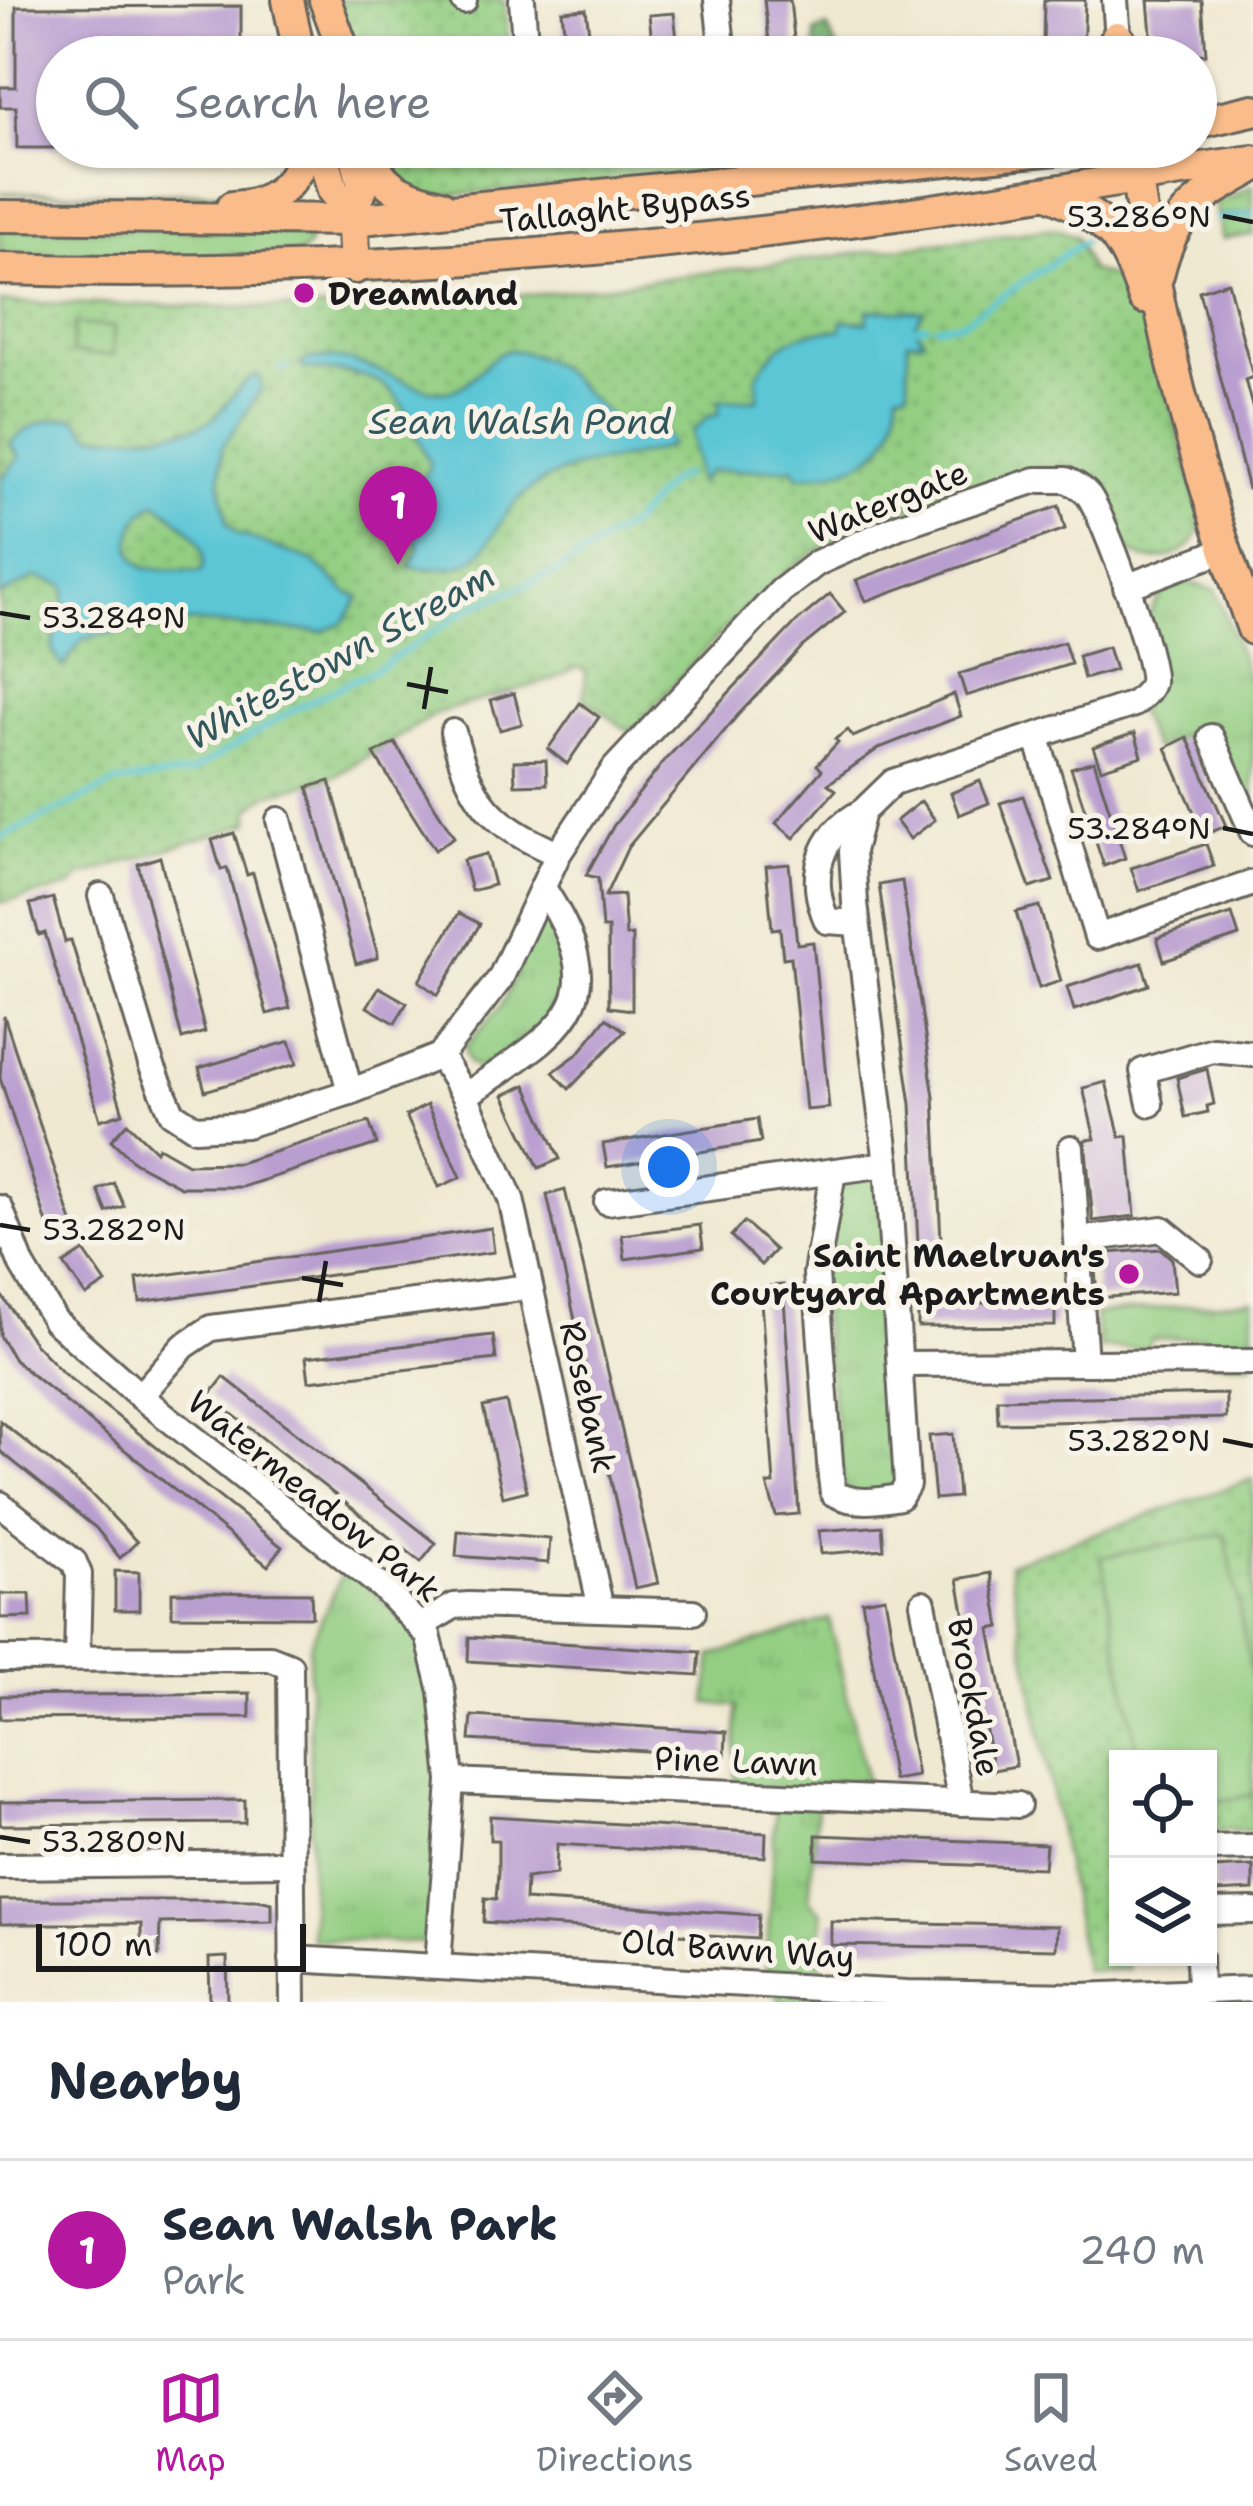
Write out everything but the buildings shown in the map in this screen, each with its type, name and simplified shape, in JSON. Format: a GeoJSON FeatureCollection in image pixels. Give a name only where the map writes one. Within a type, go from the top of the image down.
{"type":"FeatureCollection","features":[{"type":"Feature","properties":{"kind":"main road"},"geometry":{"type":"LineString","coordinates":[[288,0],[296,36]]}},
{"type":"Feature","properties":{"kind":"main road"},"geometry":{"type":"LineString","coordinates":[[321,0],[328,36]]}},
{"type":"Feature","properties":{"kind":"main road"},"geometry":{"type":"LineString","coordinates":[[321,0],[337,36]]}},
{"type":"Feature","properties":{"kind":"main road"},"geometry":{"type":"LineString","coordinates":[[1217,107],[1250,111]]}},
{"type":"Feature","properties":{"kind":"main road"},"geometry":{"type":"LineString","coordinates":[[1217,118],[1250,111]]}},
{"type":"Feature","properties":{"kind":"main road","name":"Tallaght Bypass"},"geometry":{"type":"LineString","coordinates":[[1217,163],[1253,164]]}},
{"type":"Feature","properties":{"kind":"main road"},"geometry":{"type":"LineString","coordinates":[[1157,280],[1178,219],[1206,194],[1253,164]]}},
{"type":"Feature","properties":{"kind":"main road"},"geometry":{"type":"LineString","coordinates":[[72,218],[108,206],[256,206],[290,184],[298,168]]}},
{"type":"Feature","properties":{"kind":"main road"},"geometry":{"type":"LineString","coordinates":[[327,168],[333,190],[352,217]]}},
{"type":"Feature","properties":{"kind":"main road"},"geometry":{"type":"LineString","coordinates":[[355,268],[352,217],[363,187],[359,168]]}},
{"type":"Feature","properties":{"kind":"main road"},"geometry":{"type":"LineString","coordinates":[[378,168],[386,184],[405,197],[450,207]]}},
{"type":"Feature","properties":{"kind":"main road","name":"Tallaght Bypass"},"geometry":{"type":"LineString","coordinates":[[0,216],[352,217],[589,199],[846,168]]}},
{"type":"Feature","properties":{"kind":"main road","name":"Tallaght Bypass"},"geometry":{"type":"LineString","coordinates":[[0,269],[355,268],[806,226],[1051,194],[1118,168]]}},
{"type":"Feature","properties":{"kind":"main road"},"geometry":{"type":"LineString","coordinates":[[1135,168],[1176,368],[1224,550],[1253,629]]}},
{"type":"Feature","properties":{"kind":"main road"},"geometry":{"type":"LineString","coordinates":[[1051,194],[1102,220],[1123,242],[1160,345],[1176,368]]}},
{"type":"Feature","properties":{"kind":"street"},"geometry":{"type":"LineString","coordinates":[[522,0],[525,36]]}},
{"type":"Feature","properties":{"kind":"street"},"geometry":{"type":"LineString","coordinates":[[717,0],[721,36]]}},
{"type":"Feature","properties":{"kind":"street"},"geometry":{"type":"LineString","coordinates":[[1115,0],[1118,36]]}},
{"type":"Feature","properties":{"kind":"street","name":"Watergate"},"geometry":{"type":"LineString","coordinates":[[440,1056],[500,979],[558,854],[615,768],[781,591],[842,550],[1036,480],[1059,478],[1088,494],[1126,587],[1153,680],[1134,704],[1037,738]]}},
{"type":"Feature","properties":{"kind":"street"},"geometry":{"type":"LineString","coordinates":[[1126,587],[1224,550]]}},
{"type":"Feature","properties":{"kind":"street"},"geometry":{"type":"LineString","coordinates":[[453,732],[464,776],[487,814],[558,854]]}},
{"type":"Feature","properties":{"kind":"street"},"geometry":{"type":"LineString","coordinates":[[1211,737],[1253,833]]}},
{"type":"Feature","properties":{"kind":"street"},"geometry":{"type":"LineString","coordinates":[[857,923],[827,921],[818,900],[817,863],[844,821],[862,812],[893,782],[1037,738],[1097,937],[1253,883]]}},
{"type":"Feature","properties":{"kind":"street"},"geometry":{"type":"LineString","coordinates":[[833,1172],[816,1274],[833,1493],[846,1500],[901,1497],[907,1485],[887,1164],[852,851],[862,812]]}},
{"type":"Feature","properties":{"kind":"street"},"geometry":{"type":"LineString","coordinates":[[279,820],[350,1092]]}},
{"type":"Feature","properties":{"kind":"street"},"geometry":{"type":"LineString","coordinates":[[101,896],[151,1064],[172,1113],[195,1128],[222,1130],[350,1092],[440,1056],[465,1096],[544,1037],[571,1012],[580,994],[575,945],[543,888]]}},
{"type":"Feature","properties":{"kind":"street"},"geometry":{"type":"LineString","coordinates":[[1150,1104],[1143,1071],[1213,1049],[1253,1054]]}},
{"type":"Feature","properties":{"kind":"street","name":"Rosebank"},"geometry":{"type":"LineString","coordinates":[[465,1096],[511,1199],[601,1609]]}},
{"type":"Feature","properties":{"kind":"street"},"geometry":{"type":"LineString","coordinates":[[1071,1148],[1085,1363]]}},
{"type":"Feature","properties":{"kind":"street"},"geometry":{"type":"LineString","coordinates":[[607,1202],[887,1164]]}},
{"type":"Feature","properties":{"kind":"street","name":"Watermeadow Park"},"geometry":{"type":"LineString","coordinates":[[0,1208],[22,1265],[55,1321],[422,1625],[442,1690],[451,1781],[438,1965]]}},
{"type":"Feature","properties":{"kind":"street"},"geometry":{"type":"LineString","coordinates":[[1078,1240],[1162,1229],[1200,1261]]}},
{"type":"Feature","properties":{"kind":"street"},"geometry":{"type":"LineString","coordinates":[[140,1396],[184,1346],[211,1328],[530,1287]]}},
{"type":"Feature","properties":{"kind":"street"},"geometry":{"type":"LineString","coordinates":[[901,1364],[1253,1362]]}},
{"type":"Feature","properties":{"kind":"street"},"geometry":{"type":"LineString","coordinates":[[0,1504],[74,1562],[79,1574],[76,1658]]}},
{"type":"Feature","properties":{"kind":"street","name":"Brookdale"},"geometry":{"type":"LineString","coordinates":[[922,1603],[961,1803]]}},
{"type":"Feature","properties":{"kind":"street"},"geometry":{"type":"LineString","coordinates":[[422,1625],[469,1605],[693,1612]]}},
{"type":"Feature","properties":{"kind":"street"},"geometry":{"type":"LineString","coordinates":[[0,1659],[270,1658],[290,1666],[288,1863],[293,2002]]}},
{"type":"Feature","properties":{"kind":"street","name":"Pine Lawn"},"geometry":{"type":"LineString","coordinates":[[451,1781],[1018,1804]]}},
{"type":"Feature","properties":{"kind":"street"},"geometry":{"type":"LineString","coordinates":[[1217,1848],[1253,1847]]}},
{"type":"Feature","properties":{"kind":"street"},"geometry":{"type":"LineString","coordinates":[[0,1866],[288,1863]]}},
{"type":"Feature","properties":{"kind":"street"},"geometry":{"type":"LineString","coordinates":[[1217,1912],[1253,1911]]}},
{"type":"Feature","properties":{"kind":"street","name":"Old Bawn Way"},"geometry":{"type":"LineString","coordinates":[[292,1959],[907,1993],[1189,1996],[1253,1990]]}},
{"type":"Feature","properties":{"kind":"street"},"geometry":{"type":"LineString","coordinates":[[1189,1996],[1197,1966]]}},
{"type":"Feature","properties":{"kind":"green space"},"geometry":{"type":"Polygon","coordinates":[[[331,0],[451,0],[466,9],[475,0],[504,0],[508,36],[343,36],[331,0]]]}},
{"type":"Feature","properties":{"kind":"green space"},"geometry":{"type":"Polygon","coordinates":[[[827,27],[831,36],[815,36],[827,27]]]}},
{"type":"Feature","properties":{"kind":"green space"},"geometry":{"type":"Polygon","coordinates":[[[286,168],[266,188],[250,196],[0,193],[250,193],[286,168]]]}},
{"type":"Feature","properties":{"kind":"green space"},"geometry":{"type":"Polygon","coordinates":[[[392,168],[730,168],[625,182],[417,194],[392,168]]]}},
{"type":"Feature","properties":{"kind":"green space"},"geometry":{"type":"Polygon","coordinates":[[[1253,185],[1253,211],[1217,216],[1215,204],[1253,185]]]}},
{"type":"Feature","properties":{"kind":"green space"},"geometry":{"type":"Polygon","coordinates":[[[1253,216],[1253,235],[1222,239],[1218,221],[1253,216]]]}},
{"type":"Feature","properties":{"kind":"green space"},"geometry":{"type":"Polygon","coordinates":[[[0,228],[308,232],[309,244],[302,253],[205,258],[0,253],[0,228]]]}},
{"type":"Feature","properties":{"kind":"green space"},"geometry":{"type":"Polygon","coordinates":[[[1053,228],[1076,237],[1090,271],[1136,283],[1202,519],[1186,549],[1155,560],[1139,557],[1117,534],[1080,473],[1064,466],[1035,469],[895,513],[817,551],[742,612],[631,733],[584,698],[586,670],[576,667],[555,679],[437,713],[334,777],[268,794],[250,809],[250,823],[79,877],[72,887],[0,903],[0,302],[322,309],[542,294],[1053,228]]]}},
{"type":"Feature","properties":{"kind":"green space"},"geometry":{"type":"Polygon","coordinates":[[[74,324],[114,327],[112,356],[72,353],[74,324]]]}},
{"type":"Feature","properties":{"kind":"green space"},"geometry":{"type":"Polygon","coordinates":[[[1188,582],[1216,590],[1253,690],[1253,829],[1210,723],[1154,749],[1138,713],[1148,616],[1163,591],[1188,582]]]}},
{"type":"Feature","properties":{"kind":"green space"},"geometry":{"type":"Polygon","coordinates":[[[541,918],[560,928],[573,959],[567,1007],[480,1070],[469,1063],[465,1047],[501,1006],[541,918]]]}},
{"type":"Feature","properties":{"kind":"green space"},"geometry":{"type":"Polygon","coordinates":[[[887,1164],[907,1485],[846,1500],[816,1274],[833,1172],[887,1164]]]}},
{"type":"Feature","properties":{"kind":"green space"},"geometry":{"type":"Polygon","coordinates":[[[1253,1300],[1253,1362],[1213,1362],[1207,1337],[1151,1339],[1147,1349],[1099,1348],[1095,1314],[1253,1300]]]}},
{"type":"Feature","properties":{"kind":"green space"},"geometry":{"type":"Polygon","coordinates":[[[1253,1479],[1253,1830],[1217,1831],[1217,1750],[1109,1750],[1109,1966],[1128,1969],[1085,1971],[1009,1563],[1253,1479]]]}},
{"type":"Feature","properties":{"kind":"green space"},"geometry":{"type":"Polygon","coordinates":[[[1225,1534],[1253,1682],[1253,1795],[1217,1801],[1217,1750],[1137,1750],[1101,1557],[1225,1534]]]}},
{"type":"Feature","properties":{"kind":"green space"},"geometry":{"type":"Polygon","coordinates":[[[346,1566],[422,1636],[442,1741],[428,1943],[311,1939],[309,1646],[346,1566]]]}},
{"type":"Feature","properties":{"kind":"green space"},"geometry":{"type":"Polygon","coordinates":[[[829,1619],[867,1781],[819,1784],[809,1900],[822,1913],[820,1966],[854,2002],[780,2002],[766,1971],[775,1813],[735,1783],[737,1706],[707,1703],[712,1656],[829,1619]]]}},
{"type":"Feature","properties":{"kind":"water","name":"Sean Walsh Pond"},"geometry":{"type":"Polygon","coordinates":[[[868,310],[924,311],[914,325],[924,340],[908,341],[908,390],[898,391],[897,413],[882,446],[837,471],[797,476],[795,468],[710,471],[698,483],[692,432],[709,416],[719,415],[719,401],[758,399],[757,376],[782,346],[802,335],[841,330],[842,321],[867,322],[868,310]]]}},
{"type":"Feature","properties":{"kind":"water","name":"Sean Walsh Pond"},"geometry":{"type":"Polygon","coordinates":[[[510,350],[547,361],[609,415],[623,424],[664,434],[671,445],[554,475],[519,499],[476,557],[440,569],[409,567],[419,548],[406,514],[430,465],[408,416],[388,388],[375,380],[304,369],[300,364],[335,358],[442,392],[461,387],[492,359],[510,350]]]}},
{"type":"Feature","properties":{"kind":"water"},"geometry":{"type":"Polygon","coordinates":[[[258,375],[262,388],[222,448],[220,483],[228,524],[237,534],[313,561],[349,594],[360,597],[345,621],[323,632],[188,622],[94,636],[83,639],[63,667],[52,650],[66,594],[63,585],[36,577],[0,596],[0,480],[20,457],[10,444],[32,427],[65,418],[75,418],[91,435],[187,429],[210,421],[258,375]],[[156,502],[132,533],[137,560],[144,568],[201,572],[204,561],[198,541],[156,502]]]}},
{"type":"Feature","properties":{"kind":"waterway","name":"Whitestown Stream"},"geometry":{"type":"LineString","coordinates":[[1217,219],[1253,214]]}},
{"type":"Feature","properties":{"kind":"waterway","name":"Whitestown Stream"},"geometry":{"type":"LineString","coordinates":[[936,326],[963,322],[1083,242]]}},
{"type":"Feature","properties":{"kind":"waterway","name":"Whitestown Stream"},"geometry":{"type":"LineString","coordinates":[[910,328],[927,325]]}},
{"type":"Feature","properties":{"kind":"waterway"},"geometry":{"type":"LineString","coordinates":[[282,369],[288,367]]}},
{"type":"Feature","properties":{"kind":"waterway","name":"Whitestown Stream"},"geometry":{"type":"LineString","coordinates":[[0,838],[116,783],[190,773],[293,710],[382,666],[470,608],[558,571],[632,523],[670,481],[685,475]]}},
{"type":"Feature","properties":{"kind":"place","name":"Dreamland"},"geometry":{"type":"Point","coordinates":[304,293]}},
{"type":"Feature","properties":{"kind":"place","name":"Sean Walsh Park"},"geometry":{"type":"Point","coordinates":[398,565]}},
{"type":"Feature","properties":{"kind":"place","name":"Saint Maelruan's Courtyard Apartments"},"geometry":{"type":"Point","coordinates":[1129,1274]}}]}
